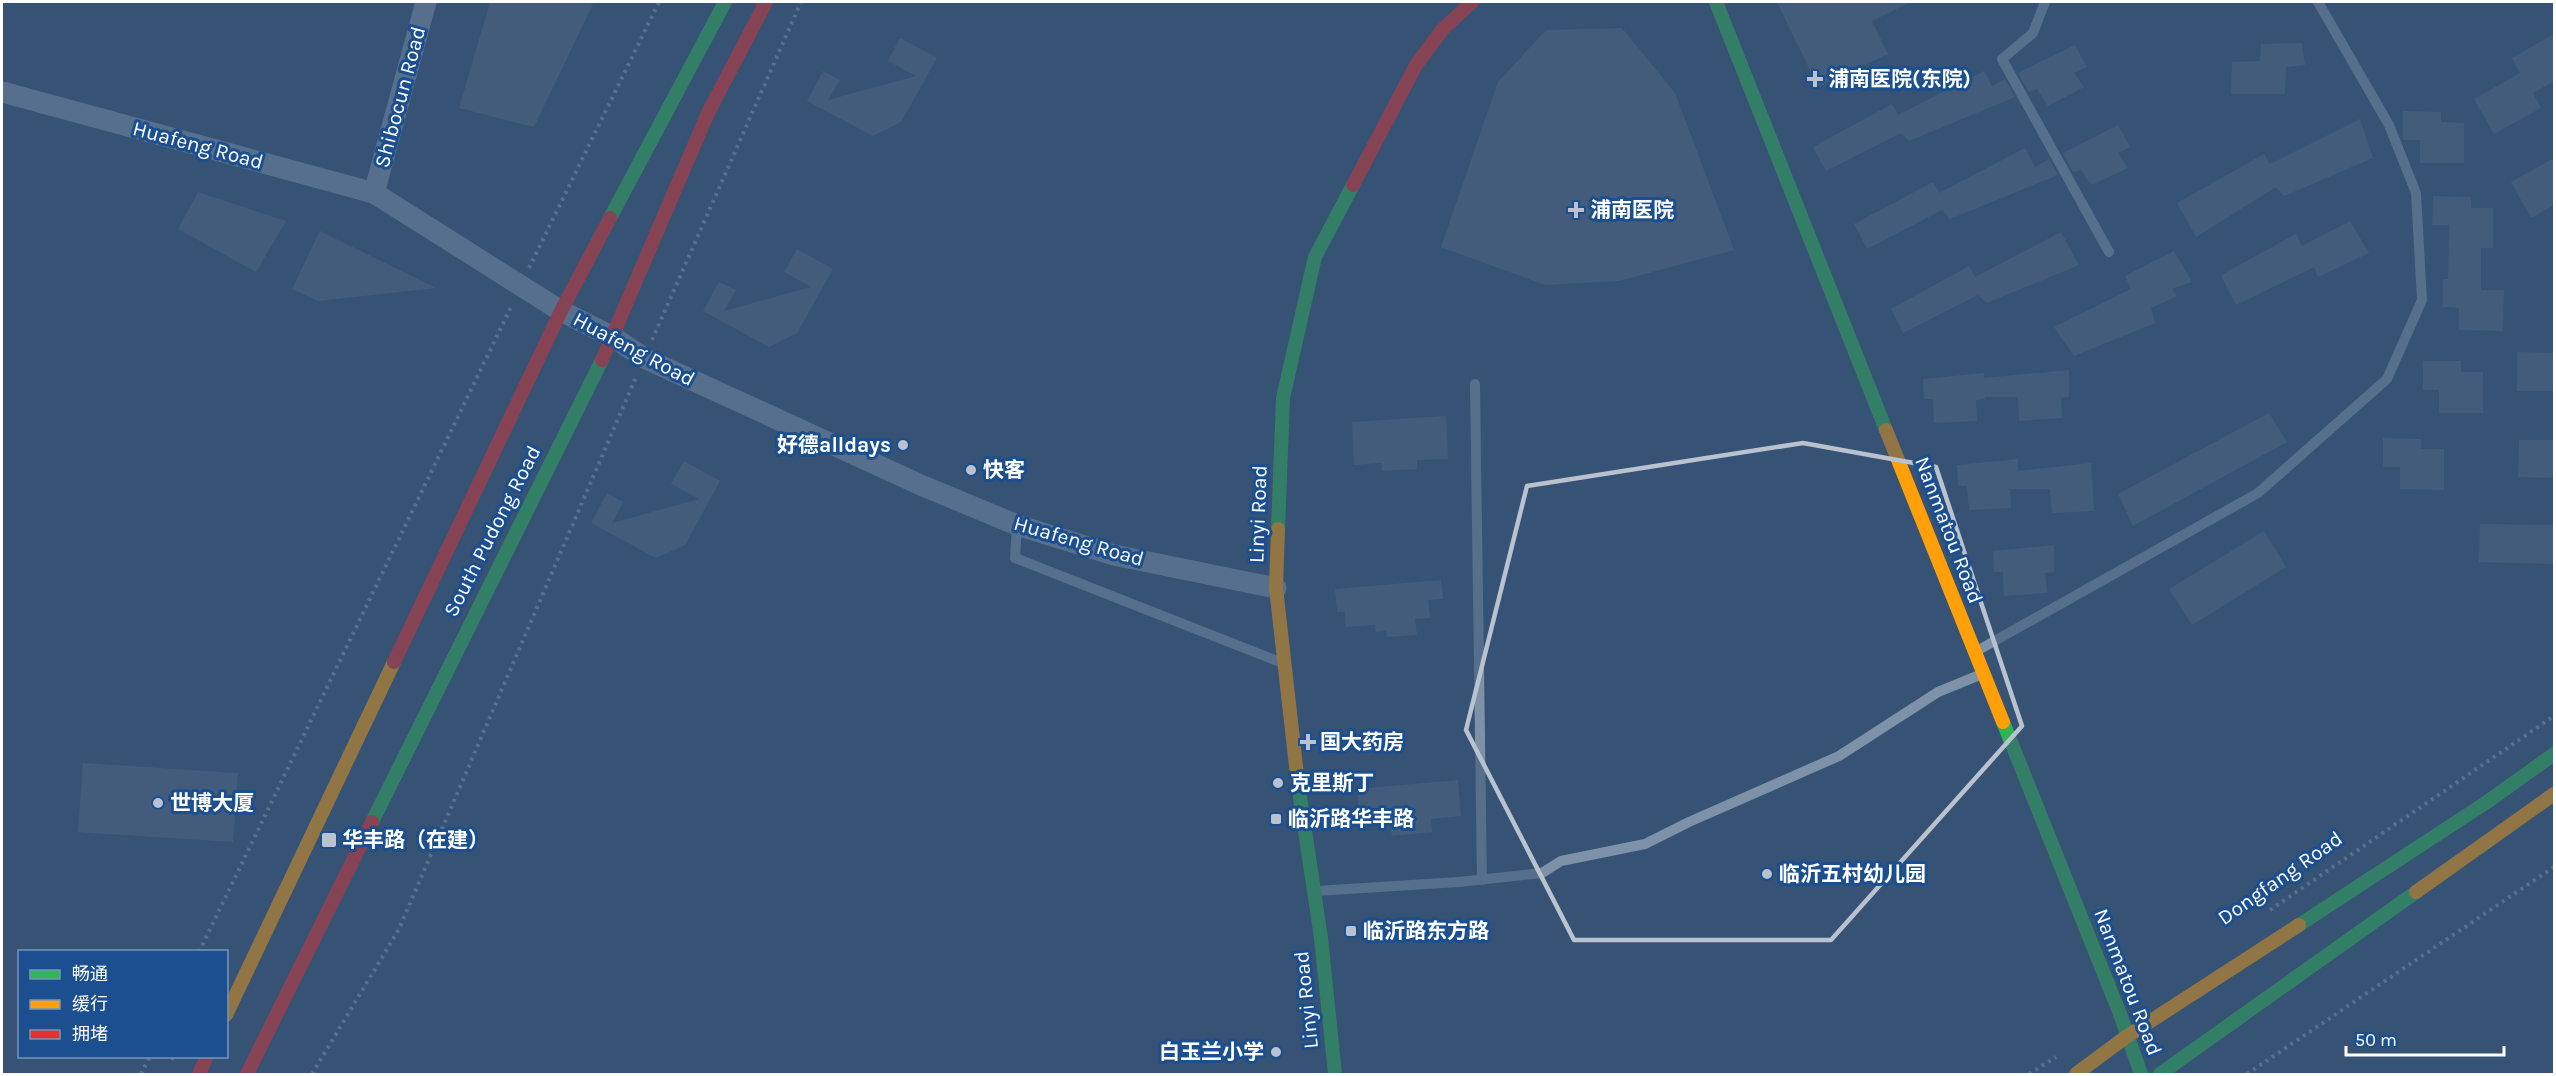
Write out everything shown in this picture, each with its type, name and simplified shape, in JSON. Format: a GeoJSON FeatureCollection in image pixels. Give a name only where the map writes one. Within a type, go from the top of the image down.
{"type":"FeatureCollection","features":[{"type":"Feature","properties":{"kind":"main road","name":"South Pudong Road"},"geometry":{"type":"LineString","coordinates":[[228,1012],[561,311],[725,2]]}},
{"type":"Feature","properties":{"kind":"main road","name":"South Pudong Road"},"geometry":{"type":"LineString","coordinates":[[247,1074],[613,337],[708,113],[766,2]]}},
{"type":"Feature","properties":{"kind":"main road","name":"Linyi Road"},"geometry":{"type":"LineString","coordinates":[[1335,1074],[1321,938],[1302,824],[1276,588],[1283,398],[1315,257],[1416,64],[1442,30],[1472,2]]}},
{"type":"Feature","properties":{"kind":"main road","name":"Nanmatou Road"},"geometry":{"type":"LineString","coordinates":[[1716,2],[1913,494],[1973,653],[2120,1014],[2126,1037],[2141,1074]]}},
{"type":"Feature","properties":{"kind":"main road"},"geometry":{"type":"LineString","coordinates":[[2076,1074],[2126,1037],[2487,802],[2554,754]]}},
{"type":"Feature","properties":{"kind":"main road"},"geometry":{"type":"LineString","coordinates":[[2160,1074],[2554,794]]}},
{"type":"Feature","properties":{"kind":"main road"},"geometry":{"type":"LineString","coordinates":[[199,1074],[206,1058]]}},
{"type":"Feature","properties":{"kind":"street","name":"Shibocun Road"},"geometry":{"type":"LineString","coordinates":[[374,193],[426,2]]}},
{"type":"Feature","properties":{"kind":"street","name":"Huafeng Road"},"geometry":{"type":"LineString","coordinates":[[2,92],[374,193],[561,311],[613,337],[644,358],[923,486],[1017,525],[1114,555],[1276,588]]}},
{"type":"Feature","properties":{"kind":"lane"},"geometry":{"type":"LineString","coordinates":[[2045,2],[2033,33],[2002,59],[2109,252]]}},
{"type":"Feature","properties":{"kind":"lane"},"geometry":{"type":"LineString","coordinates":[[1973,653],[2258,493],[2387,379],[2422,300],[2416,192],[2389,124],[2318,2]]}},
{"type":"Feature","properties":{"kind":"lane"},"geometry":{"type":"LineString","coordinates":[[1475,384],[1482,879]]}},
{"type":"Feature","properties":{"kind":"lane"},"geometry":{"type":"LineString","coordinates":[[1017,525],[1016,558],[1285,664]]}},
{"type":"Feature","properties":{"kind":"lane"},"geometry":{"type":"LineString","coordinates":[[1313,891],[1542,873],[1561,861],[1645,844],[1689,822],[1839,756],[1938,692],[1982,674]]}},
{"type":"Feature","properties":{"kind":"path"},"geometry":{"type":"LineString","coordinates":[[199,950],[658,2]]}},
{"type":"Feature","properties":{"kind":"path"},"geometry":{"type":"LineString","coordinates":[[312,1074],[399,929],[644,358],[801,2]]}},
{"type":"Feature","properties":{"kind":"path","name":"Dongfang Road"},"geometry":{"type":"LineString","coordinates":[[2264,914],[2554,716]]}},
{"type":"Feature","properties":{"kind":"path"},"geometry":{"type":"LineString","coordinates":[[2247,1074],[2554,867]]}},
{"type":"Feature","properties":{"kind":"path"},"geometry":{"type":"LineString","coordinates":[[2029,1074],[2057,1056]]}},
{"type":"Feature","properties":{"kind":"path"},"geometry":{"type":"LineString","coordinates":[[141,1074],[149,1058]]}},
{"type":"Feature","properties":{"kind":"highlighted area"},"geometry":{"type":"Polygon","coordinates":[[[1803,443],[1936,467],[2022,726],[1831,940],[1574,940],[1466,730],[1527,486],[1803,443]]]}},
{"type":"Feature","properties":{"kind":"building"},"geometry":{"type":"Polygon","coordinates":[[[490,2],[594,2],[534,127],[459,108],[490,2]]]}},
{"type":"Feature","properties":{"kind":"building","name":"浦南医院(东院)"},"geometry":{"type":"Polygon","coordinates":[[[1777,2],[1911,2],[1872,21],[1888,54],[1818,87],[1777,2]]]}},
{"type":"Feature","properties":{"kind":"building"},"geometry":{"type":"Polygon","coordinates":[[[1622,28],[1675,93],[1734,250],[1619,281],[1545,285],[1441,247],[1498,82],[1546,30],[1622,28]]]}},
{"type":"Feature","properties":{"kind":"building"},"geometry":{"type":"Polygon","coordinates":[[[2554,34],[2554,81],[2533,93],[2541,108],[2494,134],[2474,99],[2520,73],[2512,58],[2554,34]]]}},
{"type":"Feature","properties":{"kind":"building"},"geometry":{"type":"Polygon","coordinates":[[[900,38],[937,58],[901,122],[873,136],[807,101],[823,71],[840,80],[828,100],[916,76],[888,61],[900,38]]]}},
{"type":"Feature","properties":{"kind":"building"},"geometry":{"type":"Polygon","coordinates":[[[2302,43],[2305,65],[2286,67],[2285,94],[2231,94],[2232,62],[2260,61],[2261,44],[2302,43]]]}},
{"type":"Feature","properties":{"kind":"building"},"geometry":{"type":"Polygon","coordinates":[[[2075,45],[2087,67],[2074,73],[2084,87],[2048,106],[2037,89],[2029,92],[2018,73],[2075,45]]]}},
{"type":"Feature","properties":{"kind":"building"},"geometry":{"type":"Polygon","coordinates":[[[1984,71],[1992,86],[2005,79],[2015,97],[1909,141],[1901,133],[1826,171],[1813,147],[1892,104],[1898,115],[1984,71]]]}},
{"type":"Feature","properties":{"kind":"building"},"geometry":{"type":"Polygon","coordinates":[[[2403,111],[2441,112],[2441,122],[2464,123],[2464,163],[2420,163],[2420,140],[2403,140],[2403,111]]]}},
{"type":"Feature","properties":{"kind":"building"},"geometry":{"type":"Polygon","coordinates":[[[2360,119],[2373,158],[2284,196],[2276,187],[2196,237],[2177,203],[2264,154],[2270,164],[2360,119]]]}},
{"type":"Feature","properties":{"kind":"building"},"geometry":{"type":"Polygon","coordinates":[[[2118,125],[2130,147],[2118,153],[2128,168],[2091,185],[2081,170],[2073,172],[2063,153],[2118,125]]]}},
{"type":"Feature","properties":{"kind":"building"},"geometry":{"type":"Polygon","coordinates":[[[2025,148],[2035,167],[2049,159],[2058,175],[1950,219],[1942,210],[1867,249],[1854,224],[1933,182],[1939,193],[2025,148]]]}},
{"type":"Feature","properties":{"kind":"building"},"geometry":{"type":"Polygon","coordinates":[[[2554,158],[2554,205],[2531,218],[2511,182],[2554,158]]]}},
{"type":"Feature","properties":{"kind":"building"},"geometry":{"type":"Polygon","coordinates":[[[198,192],[286,221],[256,272],[178,229],[198,192]]]}},
{"type":"Feature","properties":{"kind":"building"},"geometry":{"type":"Polygon","coordinates":[[[2433,196],[2471,197],[2471,208],[2493,208],[2493,248],[2481,248],[2481,290],[2504,290],[2503,331],[2459,330],[2459,308],[2443,307],[2443,279],[2448,279],[2449,225],[2432,225],[2433,196]]]}},
{"type":"Feature","properties":{"kind":"building"},"geometry":{"type":"Polygon","coordinates":[[[2350,221],[2369,253],[2318,277],[2314,267],[2236,305],[2221,275],[2296,234],[2302,246],[2350,221]]]}},
{"type":"Feature","properties":{"kind":"building"},"geometry":{"type":"Polygon","coordinates":[[[320,231],[436,288],[318,301],[292,289],[320,231]]]}},
{"type":"Feature","properties":{"kind":"building"},"geometry":{"type":"Polygon","coordinates":[[[2061,232],[2079,265],[1987,303],[1978,295],[1903,333],[1891,309],[1969,266],[1975,277],[2061,232]]]}},
{"type":"Feature","properties":{"kind":"building"},"geometry":{"type":"Polygon","coordinates":[[[797,249],[833,269],[797,333],[769,347],[703,311],[719,282],[736,290],[724,311],[811,287],[784,272],[797,249]]]}},
{"type":"Feature","properties":{"kind":"building"},"geometry":{"type":"Polygon","coordinates":[[[2174,251],[2192,282],[2172,289],[2177,296],[2151,308],[2155,323],[2074,356],[2054,327],[2131,289],[2125,276],[2174,251]]]}},
{"type":"Feature","properties":{"kind":"building"},"geometry":{"type":"Polygon","coordinates":[[[2517,352],[2554,353],[2554,391],[2517,391],[2517,352]]]}},
{"type":"Feature","properties":{"kind":"building"},"geometry":{"type":"Polygon","coordinates":[[[2423,361],[2461,361],[2461,372],[2483,372],[2483,413],[2439,413],[2439,390],[2423,390],[2423,361]]]}},
{"type":"Feature","properties":{"kind":"building"},"geometry":{"type":"Polygon","coordinates":[[[2069,370],[2069,397],[2061,398],[2062,418],[2019,421],[2018,397],[1985,397],[1985,399],[1976,400],[1977,421],[1934,423],[1933,399],[1924,399],[1923,379],[1984,373],[1984,378],[2069,370]]]}},
{"type":"Feature","properties":{"kind":"building"},"geometry":{"type":"Polygon","coordinates":[[[2269,413],[2287,442],[2133,526],[2118,494],[2269,413]]]}},
{"type":"Feature","properties":{"kind":"building"},"geometry":{"type":"Polygon","coordinates":[[[1446,416],[1448,459],[1417,460],[1417,469],[1382,471],[1381,463],[1354,465],[1352,422],[1446,416]]]}},
{"type":"Feature","properties":{"kind":"building"},"geometry":{"type":"Polygon","coordinates":[[[2383,438],[2421,439],[2421,449],[2444,449],[2444,490],[2400,489],[2400,467],[2383,467],[2383,438]]]}},
{"type":"Feature","properties":{"kind":"building"},"geometry":{"type":"Polygon","coordinates":[[[2519,440],[2554,440],[2554,478],[2518,477],[2519,440]]]}},
{"type":"Feature","properties":{"kind":"building"},"geometry":{"type":"Polygon","coordinates":[[[2018,459],[2018,471],[2091,463],[2094,511],[2052,513],[2050,489],[2010,489],[2011,508],[1969,510],[1967,486],[1958,486],[1957,465],[2018,459]]]}},
{"type":"Feature","properties":{"kind":"building"},"geometry":{"type":"Polygon","coordinates":[[[684,461],[720,481],[685,545],[656,558],[591,523],[607,493],[623,502],[612,523],[699,499],[671,484],[684,461]]]}},
{"type":"Feature","properties":{"kind":"building"},"geometry":{"type":"Polygon","coordinates":[[[2480,524],[2554,525],[2554,564],[2479,562],[2480,524]]]}},
{"type":"Feature","properties":{"kind":"building"},"geometry":{"type":"Polygon","coordinates":[[[2264,531],[2286,567],[2192,625],[2169,589],[2264,531]]]}},
{"type":"Feature","properties":{"kind":"building"},"geometry":{"type":"Polygon","coordinates":[[[2054,545],[2054,572],[2045,573],[2047,593],[2004,596],[2003,572],[1994,572],[1993,551],[2054,545]]]}},
{"type":"Feature","properties":{"kind":"building"},"geometry":{"type":"Polygon","coordinates":[[[1441,580],[1443,599],[1428,600],[1430,618],[1415,619],[1417,635],[1387,637],[1386,631],[1376,632],[1375,625],[1346,627],[1345,612],[1337,612],[1335,589],[1441,580]]]}},
{"type":"Feature","properties":{"kind":"building","name":"世博大厦"},"geometry":{"type":"Polygon","coordinates":[[[83,763],[238,773],[233,842],[78,832],[83,763]]]}},
{"type":"Feature","properties":{"kind":"building"},"geometry":{"type":"Polygon","coordinates":[[[1458,780],[1461,816],[1431,819],[1432,832],[1392,836],[1390,822],[1361,825],[1357,789],[1458,780]]]}},
{"type":"Feature","properties":{"kind":"traffic: fast"},"geometry":{"type":"LineString","coordinates":[[610,218],[725,2]]}},
{"type":"Feature","properties":{"kind":"traffic: fast"},"geometry":{"type":"LineString","coordinates":[[1716,2],[1886,430]]}},
{"type":"Feature","properties":{"kind":"traffic: fast"},"geometry":{"type":"LineString","coordinates":[[1278,529],[1283,398],[1315,257],[1353,185]]}},
{"type":"Feature","properties":{"kind":"traffic: fast"},"geometry":{"type":"LineString","coordinates":[[372,822],[602,360]]}},
{"type":"Feature","properties":{"kind":"traffic: fast"},"geometry":{"type":"LineString","coordinates":[[2003,722],[2120,1014],[2141,1074]]}},
{"type":"Feature","properties":{"kind":"traffic: fast"},"geometry":{"type":"LineString","coordinates":[[2299,925],[2487,802],[2554,754]]}},
{"type":"Feature","properties":{"kind":"traffic: fast"},"geometry":{"type":"LineString","coordinates":[[1298,784],[1321,938],[1335,1074]]}},
{"type":"Feature","properties":{"kind":"traffic: fast"},"geometry":{"type":"LineString","coordinates":[[2160,1074],[2416,892]]}},
{"type":"Feature","properties":{"kind":"traffic: slow"},"geometry":{"type":"LineString","coordinates":[[1886,430],[2003,722]]}},
{"type":"Feature","properties":{"kind":"traffic: slow"},"geometry":{"type":"LineString","coordinates":[[1278,529],[1276,588],[1298,784]]}},
{"type":"Feature","properties":{"kind":"traffic: slow"},"geometry":{"type":"LineString","coordinates":[[228,1011],[394,662]]}},
{"type":"Feature","properties":{"kind":"traffic: slow"},"geometry":{"type":"LineString","coordinates":[[2416,892],[2554,794]]}},
{"type":"Feature","properties":{"kind":"traffic: slow"},"geometry":{"type":"LineString","coordinates":[[2076,1074],[2126,1037],[2299,925]]}},
{"type":"Feature","properties":{"kind":"traffic: jam"},"geometry":{"type":"LineString","coordinates":[[602,360],[708,113],[766,2]]}},
{"type":"Feature","properties":{"kind":"traffic: jam"},"geometry":{"type":"LineString","coordinates":[[1353,185],[1416,65],[1442,30],[1472,2]]}},
{"type":"Feature","properties":{"kind":"traffic: jam"},"geometry":{"type":"LineString","coordinates":[[394,662],[561,311],[610,218]]}},
{"type":"Feature","properties":{"kind":"traffic: jam"},"geometry":{"type":"LineString","coordinates":[[247,1074],[372,822]]}},
{"type":"Feature","properties":{"kind":"traffic: jam"},"geometry":{"type":"LineString","coordinates":[[199,1074],[206,1058]]}},
{"type":"Feature","properties":{"kind":"place","name":"浦南医院(东院)"},"geometry":{"type":"Point","coordinates":[1815,79]}},
{"type":"Feature","properties":{"kind":"place","name":"浦南医院"},"geometry":{"type":"Point","coordinates":[1576,210]}},
{"type":"Feature","properties":{"kind":"place","name":"好德alldays"},"geometry":{"type":"Point","coordinates":[903,445]}},
{"type":"Feature","properties":{"kind":"place","name":"快客"},"geometry":{"type":"Point","coordinates":[971,470]}},
{"type":"Feature","properties":{"kind":"place","name":"国大药房"},"geometry":{"type":"Point","coordinates":[1308,742]}},
{"type":"Feature","properties":{"kind":"place","name":"克里斯丁"},"geometry":{"type":"Point","coordinates":[1278,783]}},
{"type":"Feature","properties":{"kind":"place","name":"世博大厦"},"geometry":{"type":"Point","coordinates":[158,803]}},
{"type":"Feature","properties":{"kind":"place","name":"临沂路华丰路"},"geometry":{"type":"Point","coordinates":[1276,819]}},
{"type":"Feature","properties":{"kind":"place","name":"华丰路（在建）"},"geometry":{"type":"Point","coordinates":[329,840]}},
{"type":"Feature","properties":{"kind":"place","name":"临沂五村幼儿园"},"geometry":{"type":"Point","coordinates":[1767,874]}},
{"type":"Feature","properties":{"kind":"place","name":"临沂路东方路"},"geometry":{"type":"Point","coordinates":[1351,931]}},
{"type":"Feature","properties":{"kind":"place","name":"白玉兰小学"},"geometry":{"type":"Point","coordinates":[1276,1052]}}]}
